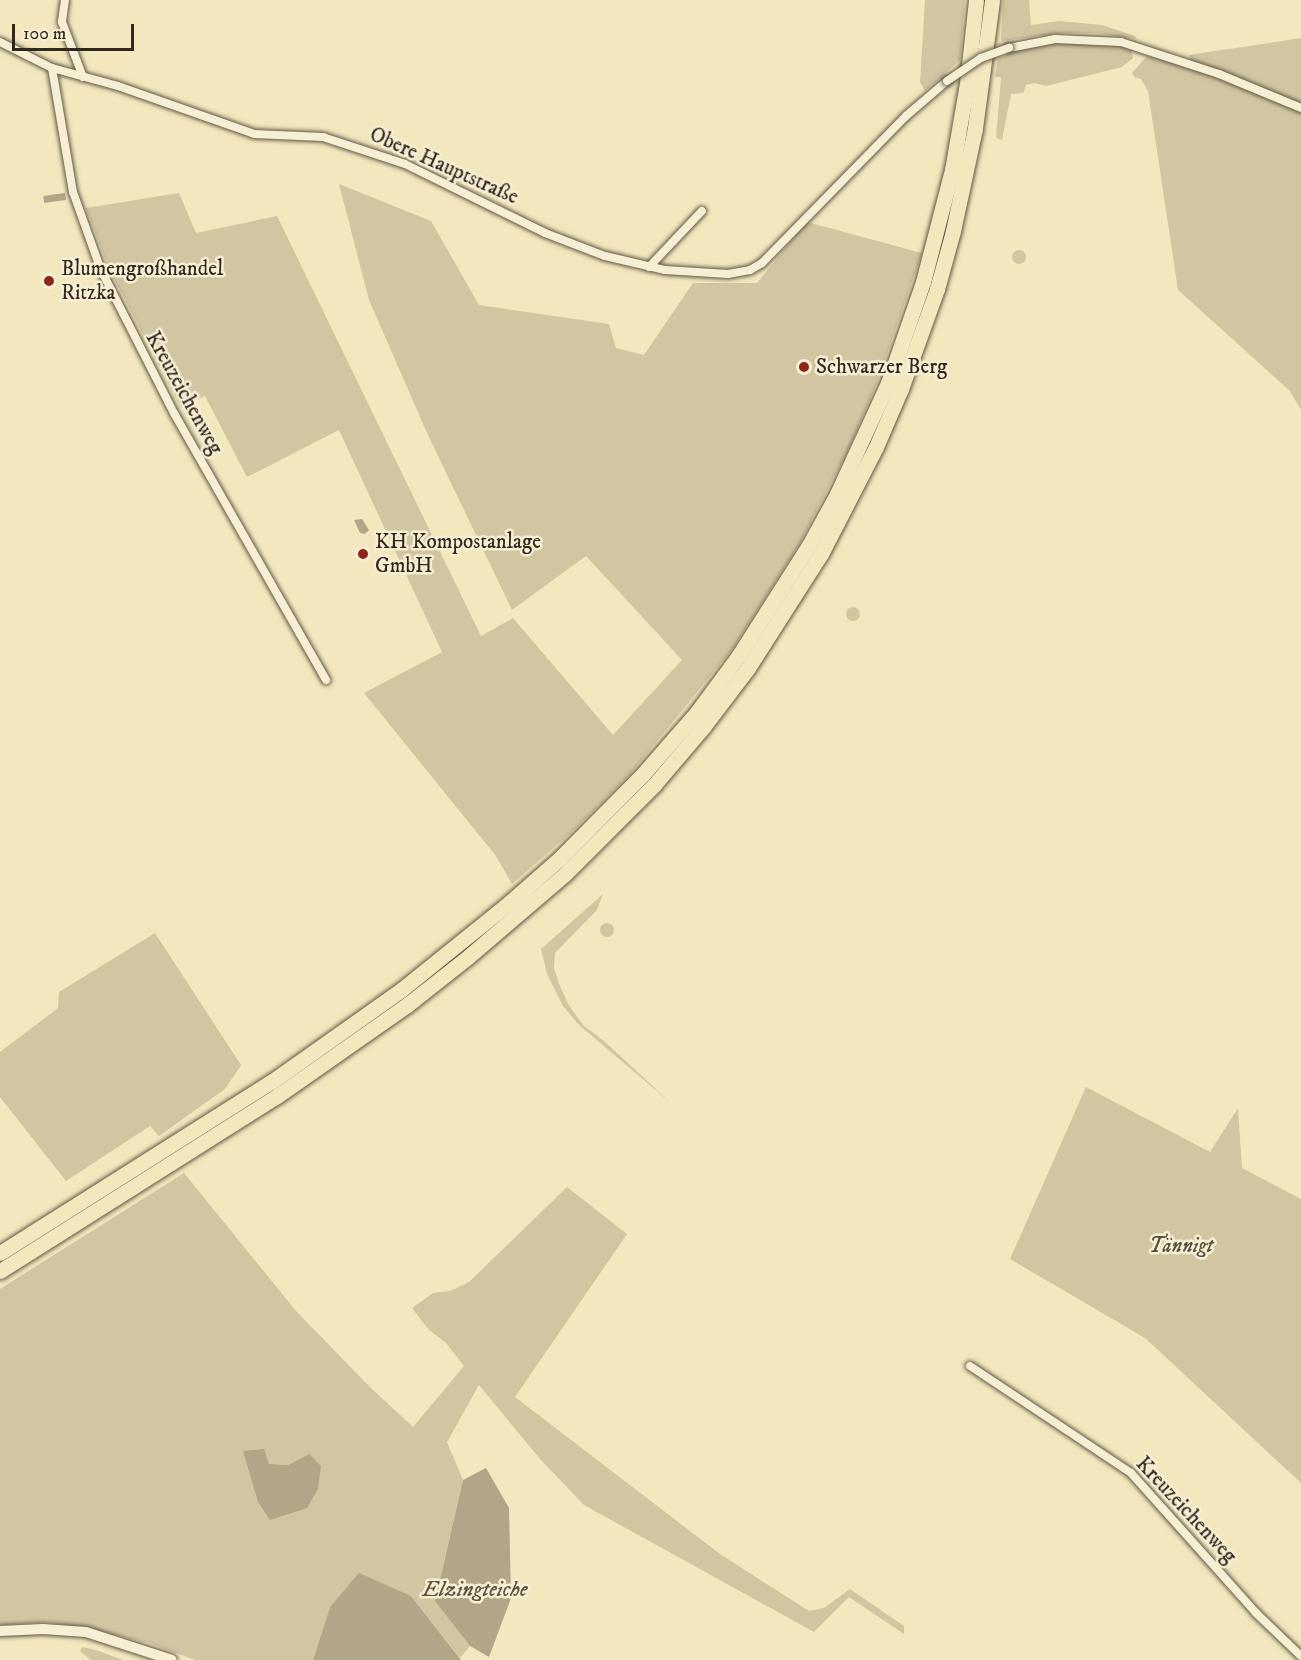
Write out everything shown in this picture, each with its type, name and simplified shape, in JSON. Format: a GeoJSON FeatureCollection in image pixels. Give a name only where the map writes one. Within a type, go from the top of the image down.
{"type":"FeatureCollection","features":[{"type":"Feature","properties":{"kind":"highway"},"geometry":{"type":"LineString","coordinates":[[0,1253],[252,1094],[401,990],[509,903],[560,858],[643,774],[697,712],[739,655],[809,545],[837,494],[888,383],[923,282],[949,182],[967,83],[976,0]]}},
{"type":"Feature","properties":{"kind":"highway"},"geometry":{"type":"LineString","coordinates":[[0,1270],[277,1096],[342,1052],[470,956],[565,874],[610,831],[654,785],[710,718],[748,668],[821,555],[866,469],[901,389],[937,289],[961,197],[981,95],[992,0]]}},
{"type":"Feature","properties":{"kind":"main road"},"geometry":{"type":"LineString","coordinates":[[0,1631],[43,1629],[86,1632],[172,1660]]}},
{"type":"Feature","properties":{"kind":"street"},"geometry":{"type":"LineString","coordinates":[[65,0],[62,22],[83,77]]}},
{"type":"Feature","properties":{"kind":"street","name":"Obere Hauptstraße"},"geometry":{"type":"LineString","coordinates":[[0,42],[51,68],[118,86],[254,134],[305,135],[362,149],[430,175],[563,241],[649,267],[728,274],[756,267],[906,116],[947,81],[981,58],[1028,42],[1078,38],[1121,42],[1219,74],[1301,108]]}},
{"type":"Feature","properties":{"kind":"street","name":"Kreuzeichenweg"},"geometry":{"type":"LineString","coordinates":[[51,68],[74,192],[101,270],[170,405],[326,680]]}},
{"type":"Feature","properties":{"kind":"street"},"geometry":{"type":"LineString","coordinates":[[649,267],[702,211]]}},
{"type":"Feature","properties":{"kind":"street","name":"Kreuzeichenweg"},"geometry":{"type":"LineString","coordinates":[[970,1366],[1131,1473],[1256,1613],[1301,1656]]}},
{"type":"Feature","properties":{"kind":"green space"},"geometry":{"type":"Polygon","coordinates":[[[925,0],[965,0],[960,60],[925,91],[920,82],[925,0]]]}},
{"type":"Feature","properties":{"kind":"green space"},"geometry":{"type":"Polygon","coordinates":[[[1003,0],[1029,0],[1031,25],[1060,21],[1102,25],[1135,36],[1136,39],[1095,33],[1061,33],[1001,41],[1003,0]]]}},
{"type":"Feature","properties":{"kind":"green space"},"geometry":{"type":"Polygon","coordinates":[[[1301,38],[1301,410],[1290,391],[1178,290],[1148,91],[1141,79],[1134,77],[1132,73],[1147,56],[1192,67],[1189,55],[1301,38]]]}},
{"type":"Feature","properties":{"kind":"green space"},"geometry":{"type":"Polygon","coordinates":[[[1047,42],[1118,45],[1131,48],[1133,58],[1122,67],[1046,86],[1034,83],[1026,85],[1023,93],[1011,94],[1002,140],[996,138],[1001,77],[995,77],[998,59],[1020,49],[1047,42]]]}},
{"type":"Feature","properties":{"kind":"green space"},"geometry":{"type":"Polygon","coordinates":[[[339,184],[431,221],[479,305],[609,324],[616,348],[644,355],[693,283],[757,283],[807,222],[922,253],[876,385],[849,448],[798,546],[733,648],[631,773],[574,830],[512,884],[496,856],[364,693],[442,652],[339,430],[247,477],[205,396],[181,407],[110,271],[86,208],[179,193],[196,233],[277,216],[481,636],[513,618],[613,735],[682,660],[586,556],[512,610],[427,433],[369,300],[339,184]]]}},
{"type":"Feature","properties":{"kind":"green space"},"geometry":{"type":"Polygon","coordinates":[[[1019,250],[1024,252],[1026,257],[1024,262],[1019,264],[1014,262],[1012,257],[1014,252],[1019,250]]]}},
{"type":"Feature","properties":{"kind":"green space"},"geometry":{"type":"Polygon","coordinates":[[[853,607],[858,609],[860,614],[858,619],[853,621],[848,619],[846,614],[848,609],[853,607]]]}},
{"type":"Feature","properties":{"kind":"green space"},"geometry":{"type":"Polygon","coordinates":[[[603,894],[597,910],[555,953],[554,968],[559,984],[568,1004],[583,1025],[604,1041],[671,1103],[578,1024],[563,1006],[547,974],[541,949],[603,894]]]}},
{"type":"Feature","properties":{"kind":"green space"},"geometry":{"type":"Polygon","coordinates":[[[607,923],[612,925],[614,930],[612,935],[607,937],[602,935],[600,930],[602,925],[607,923]]]}},
{"type":"Feature","properties":{"kind":"green space"},"geometry":{"type":"Polygon","coordinates":[[[155,933],[241,1065],[225,1089],[159,1136],[150,1126],[66,1181],[0,1097],[0,1052],[58,1008],[59,992],[155,933]]]}},
{"type":"Feature","properties":{"kind":"green space","name":"Tännigt"},"geometry":{"type":"Polygon","coordinates":[[[1086,1087],[1210,1152],[1238,1108],[1242,1168],[1301,1199],[1301,1483],[1145,1338],[1010,1259],[1086,1087]]]}},
{"type":"Feature","properties":{"kind":"green space"},"geometry":{"type":"Polygon","coordinates":[[[184,1173],[296,1311],[370,1387],[413,1427],[464,1366],[446,1343],[428,1329],[412,1308],[433,1293],[450,1291],[469,1282],[567,1187],[627,1234],[515,1397],[720,1554],[809,1611],[824,1608],[850,1589],[904,1626],[904,1634],[849,1597],[814,1632],[584,1505],[540,1459],[479,1385],[447,1442],[463,1480],[435,1600],[470,1646],[460,1658],[411,1596],[330,1607],[313,1660],[195,1660],[149,1643],[86,1628],[47,1622],[0,1625],[0,1289],[184,1173]],[[310,1454],[288,1465],[269,1464],[258,1502],[310,1454]]]}},
{"type":"Feature","properties":{"kind":"green space"},"geometry":{"type":"Polygon","coordinates":[[[82,1647],[123,1660],[91,1660],[80,1651],[82,1647]]]}},
{"type":"Feature","properties":{"kind":"water"},"geometry":{"type":"Polygon","coordinates":[[[65,193],[66,200],[44,203],[43,196],[65,193]]]}},
{"type":"Feature","properties":{"kind":"water"},"geometry":{"type":"Polygon","coordinates":[[[362,519],[369,530],[365,534],[360,533],[354,520],[362,519]]]}},
{"type":"Feature","properties":{"kind":"water"},"geometry":{"type":"Polygon","coordinates":[[[264,1449],[269,1464],[288,1465],[309,1454],[321,1466],[318,1489],[307,1508],[270,1520],[258,1502],[243,1451],[264,1449]]]}},
{"type":"Feature","properties":{"kind":"water","name":"Elzingteiche"},"geometry":{"type":"Polygon","coordinates":[[[486,1468],[509,1508],[511,1598],[489,1657],[470,1646],[435,1601],[463,1480],[486,1468]]]}},
{"type":"Feature","properties":{"kind":"water","name":"Elzingteiche"},"geometry":{"type":"Polygon","coordinates":[[[359,1573],[411,1596],[461,1660],[313,1660],[330,1607],[359,1573]]]}},
{"type":"Feature","properties":{"kind":"place","name":"Blumengroßhandel Ritzka"},"geometry":{"type":"Point","coordinates":[49,281]}},
{"type":"Feature","properties":{"kind":"place","name":"Schwarzer Berg"},"geometry":{"type":"Point","coordinates":[804,367]}},
{"type":"Feature","properties":{"kind":"place","name":"KH Kompostanlage GmbH"},"geometry":{"type":"Point","coordinates":[363,554]}}]}
